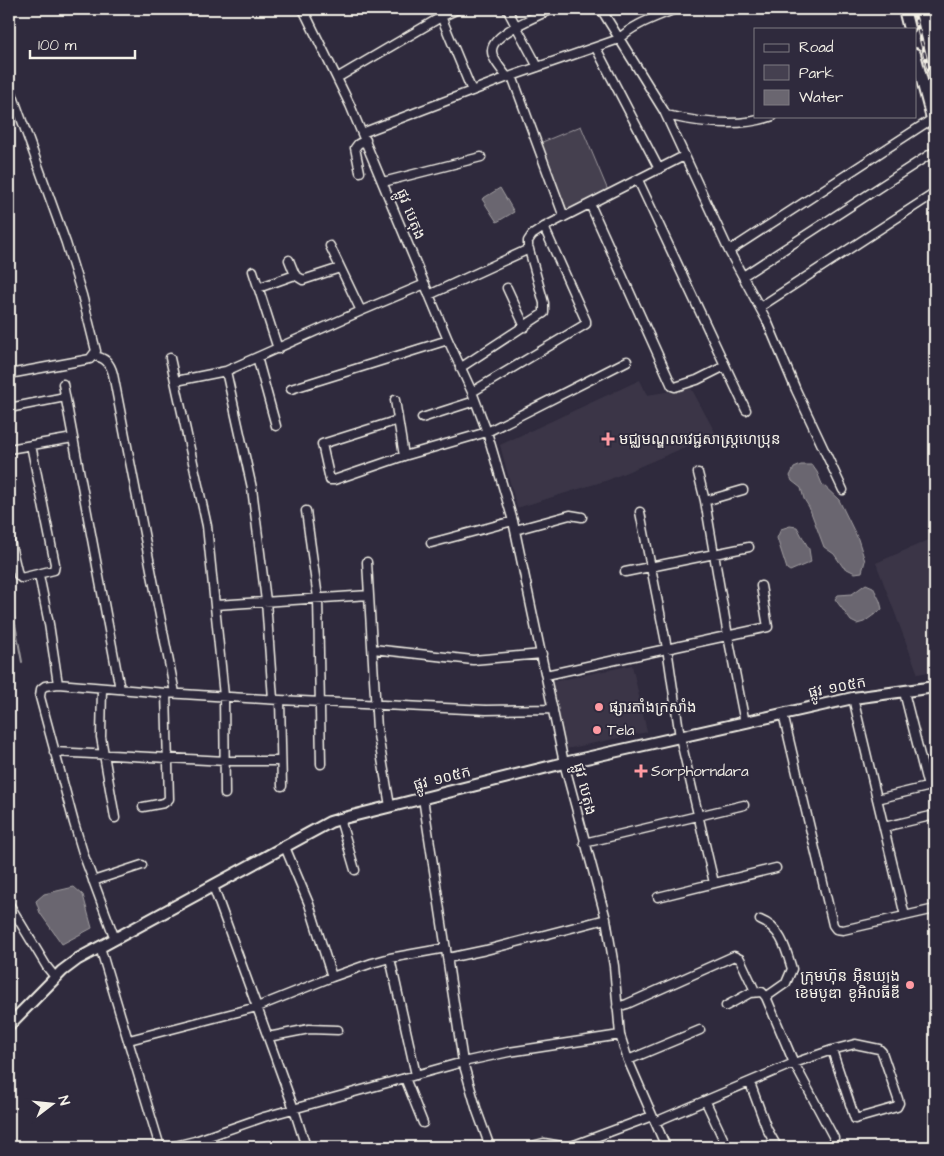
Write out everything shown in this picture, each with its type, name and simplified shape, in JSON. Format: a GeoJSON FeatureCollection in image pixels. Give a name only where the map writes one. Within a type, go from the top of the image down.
{"type":"FeatureCollection","features":[{"type":"Feature","properties":{"kind":"main road"},"geometry":{"type":"LineString","coordinates":[[904,9],[909,28]]}},
{"type":"Feature","properties":{"kind":"main road"},"geometry":{"type":"LineString","coordinates":[[916,58],[935,130]]}},
{"type":"Feature","properties":{"kind":"main road","name":"ផ្លូវ ១០៥ក"},"geometry":{"type":"LineString","coordinates":[[9,1025],[55,978],[78,959],[340,819],[564,763],[853,698],[935,687]]}},
{"type":"Feature","properties":{"kind":"street","name":"ផ្លូវ បេតុង"},"geometry":{"type":"LineString","coordinates":[[303,9],[364,137],[448,340],[472,392],[487,432],[513,521],[564,763],[606,919],[614,966],[620,1035],[628,1060],[666,1147]]}},
{"type":"Feature","properties":{"kind":"street"},"geometry":{"type":"LineString","coordinates":[[438,9],[472,91]]}},
{"type":"Feature","properties":{"kind":"street"},"geometry":{"type":"LineString","coordinates":[[337,78],[458,9]]}},
{"type":"Feature","properties":{"kind":"street"},"geometry":{"type":"LineString","coordinates":[[507,9],[538,67]]}},
{"type":"Feature","properties":{"kind":"street"},"geometry":{"type":"LineString","coordinates":[[553,9],[500,37],[493,45],[492,51],[509,76],[564,217]]}},
{"type":"Feature","properties":{"kind":"street"},"geometry":{"type":"LineString","coordinates":[[601,9],[666,114],[730,251],[760,307],[843,490]]}},
{"type":"Feature","properties":{"kind":"street"},"geometry":{"type":"LineString","coordinates":[[360,172],[356,148],[364,137],[509,76],[619,40],[641,24],[675,9]]}},
{"type":"Feature","properties":{"kind":"street"},"geometry":{"type":"LineString","coordinates":[[596,48],[659,169]]}},
{"type":"Feature","properties":{"kind":"street"},"geometry":{"type":"LineString","coordinates":[[9,89],[66,243],[96,352],[90,359],[9,374]]}},
{"type":"Feature","properties":{"kind":"street"},"geometry":{"type":"LineString","coordinates":[[666,114],[723,123],[745,124],[766,118]]}},
{"type":"Feature","properties":{"kind":"street"},"geometry":{"type":"LineString","coordinates":[[730,251],[932,119]]}},
{"type":"Feature","properties":{"kind":"street"},"geometry":{"type":"LineString","coordinates":[[743,276],[935,151]]}},
{"type":"Feature","properties":{"kind":"street"},"geometry":{"type":"LineString","coordinates":[[460,368],[525,327],[545,312],[529,249],[528,241],[532,235],[544,227],[684,156]]}},
{"type":"Feature","properties":{"kind":"street"},"geometry":{"type":"LineString","coordinates":[[383,182],[481,157]]}},
{"type":"Feature","properties":{"kind":"street"},"geometry":{"type":"LineString","coordinates":[[638,180],[746,410]]}},
{"type":"Feature","properties":{"kind":"street"},"geometry":{"type":"LineString","coordinates":[[760,307],[935,193]]}},
{"type":"Feature","properties":{"kind":"street"},"geometry":{"type":"LineString","coordinates":[[590,204],[672,386],[697,380],[725,366]]}},
{"type":"Feature","properties":{"kind":"street"},"geometry":{"type":"LineString","coordinates":[[472,392],[586,324],[544,227]]}},
{"type":"Feature","properties":{"kind":"street"},"geometry":{"type":"LineString","coordinates":[[330,246],[361,311]]}},
{"type":"Feature","properties":{"kind":"street"},"geometry":{"type":"LineString","coordinates":[[430,295],[529,249]]}},
{"type":"Feature","properties":{"kind":"street"},"geometry":{"type":"LineString","coordinates":[[289,260],[299,279],[306,280],[340,268]]}},
{"type":"Feature","properties":{"kind":"street"},"geometry":{"type":"LineString","coordinates":[[253,271],[278,349]]}},
{"type":"Feature","properties":{"kind":"street"},"geometry":{"type":"LineString","coordinates":[[258,288],[296,275]]}},
{"type":"Feature","properties":{"kind":"street"},"geometry":{"type":"LineString","coordinates":[[176,380],[226,371],[425,284]]}},
{"type":"Feature","properties":{"kind":"street"},"geometry":{"type":"LineString","coordinates":[[507,288],[525,327]]}},
{"type":"Feature","properties":{"kind":"street"},"geometry":{"type":"LineString","coordinates":[[291,390],[448,340]]}},
{"type":"Feature","properties":{"kind":"street"},"geometry":{"type":"LineString","coordinates":[[93,356],[107,360],[113,374],[175,693]]}},
{"type":"Feature","properties":{"kind":"street"},"geometry":{"type":"LineString","coordinates":[[170,358],[207,526],[224,696],[225,794]]}},
{"type":"Feature","properties":{"kind":"street"},"geometry":{"type":"LineString","coordinates":[[257,358],[276,426]]}},
{"type":"Feature","properties":{"kind":"street"},"geometry":{"type":"LineString","coordinates":[[398,420],[322,444],[331,481],[404,456],[487,432],[627,361]]}},
{"type":"Feature","properties":{"kind":"street"},"geometry":{"type":"LineString","coordinates":[[226,371],[252,488],[277,700],[282,786]]}},
{"type":"Feature","properties":{"kind":"street"},"geometry":{"type":"LineString","coordinates":[[63,384],[120,689]]}},
{"type":"Feature","properties":{"kind":"street"},"geometry":{"type":"LineString","coordinates":[[9,408],[65,397]]}},
{"type":"Feature","properties":{"kind":"street"},"geometry":{"type":"LineString","coordinates":[[395,400],[404,456]]}},
{"type":"Feature","properties":{"kind":"street"},"geometry":{"type":"LineString","coordinates":[[422,418],[475,401]]}},
{"type":"Feature","properties":{"kind":"street"},"geometry":{"type":"LineString","coordinates":[[9,450],[73,438]]}},
{"type":"Feature","properties":{"kind":"street"},"geometry":{"type":"LineString","coordinates":[[9,537],[19,577],[39,575],[54,570],[55,564],[31,445]]}},
{"type":"Feature","properties":{"kind":"street"},"geometry":{"type":"LineString","coordinates":[[698,473],[705,501],[745,723]]}},
{"type":"Feature","properties":{"kind":"street"},"geometry":{"type":"LineString","coordinates":[[705,501],[742,490]]}},
{"type":"Feature","properties":{"kind":"street"},"geometry":{"type":"LineString","coordinates":[[306,510],[318,598],[322,764]]}},
{"type":"Feature","properties":{"kind":"street"},"geometry":{"type":"LineString","coordinates":[[640,512],[666,648],[680,737],[714,883]]}},
{"type":"Feature","properties":{"kind":"street"},"geometry":{"type":"LineString","coordinates":[[515,530],[570,515],[582,518]]}},
{"type":"Feature","properties":{"kind":"street"},"geometry":{"type":"LineString","coordinates":[[431,543],[513,521]]}},
{"type":"Feature","properties":{"kind":"street"},"geometry":{"type":"LineString","coordinates":[[625,572],[749,547]]}},
{"type":"Feature","properties":{"kind":"street"},"geometry":{"type":"LineString","coordinates":[[367,562],[377,729],[390,806]]}},
{"type":"Feature","properties":{"kind":"street"},"geometry":{"type":"LineString","coordinates":[[39,575],[50,624],[58,684]]}},
{"type":"Feature","properties":{"kind":"street"},"geometry":{"type":"LineString","coordinates":[[546,675],[768,627],[761,586]]}},
{"type":"Feature","properties":{"kind":"street"},"geometry":{"type":"LineString","coordinates":[[216,605],[369,595]]}},
{"type":"Feature","properties":{"kind":"street"},"geometry":{"type":"LineString","coordinates":[[373,649],[473,660],[542,654]]}},
{"type":"Feature","properties":{"kind":"street"},"geometry":{"type":"LineString","coordinates":[[115,939],[74,823],[54,752],[40,697],[41,689],[45,686],[58,684],[277,700],[486,710],[553,709]]}},
{"type":"Feature","properties":{"kind":"street"},"geometry":{"type":"LineString","coordinates":[[102,688],[101,737],[116,818]]}},
{"type":"Feature","properties":{"kind":"street"},"geometry":{"type":"LineString","coordinates":[[877,799],[932,786],[904,692]]}},
{"type":"Feature","properties":{"kind":"street"},"geometry":{"type":"LineString","coordinates":[[142,807],[164,803],[169,799],[166,693]]}},
{"type":"Feature","properties":{"kind":"street"},"geometry":{"type":"LineString","coordinates":[[853,698],[905,916]]}},
{"type":"Feature","properties":{"kind":"street"},"geometry":{"type":"LineString","coordinates":[[783,714],[832,926],[843,930],[935,910]]}},
{"type":"Feature","properties":{"kind":"street"},"geometry":{"type":"LineString","coordinates":[[54,752],[226,761],[281,761]]}},
{"type":"Feature","properties":{"kind":"street"},"geometry":{"type":"LineString","coordinates":[[424,798],[463,1062],[490,1147]]}},
{"type":"Feature","properties":{"kind":"street"},"geometry":{"type":"LineString","coordinates":[[584,843],[744,805]]}},
{"type":"Feature","properties":{"kind":"street"},"geometry":{"type":"LineString","coordinates":[[884,827],[935,817]]}},
{"type":"Feature","properties":{"kind":"street"},"geometry":{"type":"LineString","coordinates":[[340,819],[355,870]]}},
{"type":"Feature","properties":{"kind":"street"},"geometry":{"type":"LineString","coordinates":[[285,847],[314,918],[332,977]]}},
{"type":"Feature","properties":{"kind":"street"},"geometry":{"type":"LineString","coordinates":[[93,881],[142,865]]}},
{"type":"Feature","properties":{"kind":"street"},"geometry":{"type":"LineString","coordinates":[[658,896],[776,868]]}},
{"type":"Feature","properties":{"kind":"street"},"geometry":{"type":"LineString","coordinates":[[213,886],[306,1147]]}},
{"type":"Feature","properties":{"kind":"street"},"geometry":{"type":"LineString","coordinates":[[9,904],[55,978]]}},
{"type":"Feature","properties":{"kind":"street"},"geometry":{"type":"LineString","coordinates":[[448,958],[606,919]]}},
{"type":"Feature","properties":{"kind":"street"},"geometry":{"type":"LineString","coordinates":[[760,920],[777,930],[792,969],[786,983],[766,997]]}},
{"type":"Feature","properties":{"kind":"street"},"geometry":{"type":"LineString","coordinates":[[100,948],[160,1147]]}},
{"type":"Feature","properties":{"kind":"street"},"geometry":{"type":"LineString","coordinates":[[129,1040],[257,1007],[332,977],[390,958],[446,948]]}},
{"type":"Feature","properties":{"kind":"street"},"geometry":{"type":"LineString","coordinates":[[617,1007],[734,956],[740,959],[755,991]]}},
{"type":"Feature","properties":{"kind":"street"},"geometry":{"type":"LineString","coordinates":[[390,958],[416,1075]]}},
{"type":"Feature","properties":{"kind":"street"},"geometry":{"type":"LineString","coordinates":[[726,1006],[755,991],[762,992],[766,997],[794,1063],[834,1138]]}},
{"type":"Feature","properties":{"kind":"street"},"geometry":{"type":"LineString","coordinates":[[268,1037],[309,1028],[338,1030]]}},
{"type":"Feature","properties":{"kind":"street"},"geometry":{"type":"LineString","coordinates":[[628,1060],[700,1030]]}},
{"type":"Feature","properties":{"kind":"street"},"geometry":{"type":"LineString","coordinates":[[171,1147],[294,1109],[463,1062],[509,1052],[620,1035]]}},
{"type":"Feature","properties":{"kind":"street"},"geometry":{"type":"LineString","coordinates":[[528,1147],[544,1143],[568,1147],[706,1102],[794,1063],[832,1050],[855,1044],[879,1049],[882,1052],[898,1099],[897,1107],[854,1120],[832,1050]]}},
{"type":"Feature","properties":{"kind":"street"},"geometry":{"type":"LineString","coordinates":[[405,1078],[422,1123]]}},
{"type":"Feature","properties":{"kind":"street"},"geometry":{"type":"LineString","coordinates":[[750,1083],[767,1129],[777,1147]]}},
{"type":"Feature","properties":{"kind":"street"},"geometry":{"type":"LineString","coordinates":[[706,1102],[727,1147]]}},
{"type":"Feature","properties":{"kind":"street"},"geometry":{"type":"LineString","coordinates":[[924,1147],[935,1144]]}},
{"type":"Feature","properties":{"kind":"shaded area","name":"មជ្ឈមណ្ឌលវេជ្ជសាស្ត្រហេប្រុន"},"geometry":{"type":"Polygon","coordinates":[[[640,380],[647,395],[691,388],[716,434],[608,480],[517,508],[500,445],[640,380]]]}},
{"type":"Feature","properties":{"kind":"shaded area"},"geometry":{"type":"Polygon","coordinates":[[[931,539],[935,548],[935,671],[918,674],[876,563],[931,539]]]}},
{"type":"Feature","properties":{"kind":"shaded area","name":"ផ្សារតាំងក្រសាំង"},"geometry":{"type":"Polygon","coordinates":[[[632,665],[647,732],[566,749],[552,682],[632,665]]]}},
{"type":"Feature","properties":{"kind":"green space"},"geometry":{"type":"Polygon","coordinates":[[[581,126],[609,193],[567,210],[540,143],[581,126]]]}},
{"type":"Feature","properties":{"kind":"water"},"geometry":{"type":"Polygon","coordinates":[[[500,188],[514,212],[497,222],[482,199],[500,188]]]}},
{"type":"Feature","properties":{"kind":"water"},"geometry":{"type":"Polygon","coordinates":[[[801,465],[812,465],[822,484],[839,500],[858,539],[865,561],[862,572],[855,573],[843,567],[834,554],[824,547],[801,488],[792,481],[790,476],[794,468],[801,465]]]}},
{"type":"Feature","properties":{"kind":"water"},"geometry":{"type":"Polygon","coordinates":[[[790,526],[797,527],[809,549],[811,562],[790,571],[787,569],[777,538],[781,529],[790,526]]]}},
{"type":"Feature","properties":{"kind":"water"},"geometry":{"type":"Polygon","coordinates":[[[866,584],[873,587],[882,609],[864,622],[857,624],[851,621],[835,599],[838,595],[852,594],[866,584]]]}},
{"type":"Feature","properties":{"kind":"water"},"geometry":{"type":"Polygon","coordinates":[[[74,887],[83,895],[92,928],[62,944],[40,913],[36,901],[44,894],[74,887]]]}},
{"type":"Feature","properties":{"kind":"waterway"},"geometry":{"type":"LineString","coordinates":[[9,577],[22,662]]}},
{"type":"Feature","properties":{"kind":"railway"},"geometry":{"type":"LineString","coordinates":[[913,9],[935,94]]}},
{"type":"Feature","properties":{"kind":"place","name":"មជ្ឈមណ្ឌលវេជ្ជសាស្ត្រហេប្រុន"},"geometry":{"type":"Point","coordinates":[608,439]}},
{"type":"Feature","properties":{"kind":"place","name":"ផ្សារតាំងក្រសាំង"},"geometry":{"type":"Point","coordinates":[599,707]}},
{"type":"Feature","properties":{"kind":"place","name":"Tela"},"geometry":{"type":"Point","coordinates":[597,730]}},
{"type":"Feature","properties":{"kind":"place","name":"Sorphorndara"},"geometry":{"type":"Point","coordinates":[641,771]}},
{"type":"Feature","properties":{"kind":"place","name":"ក្រុមហ៊ុន អ៊ិនឃ្យុង ខេមបូឌា ខូអិលធីឌី"},"geometry":{"type":"Point","coordinates":[910,985]}}]}
